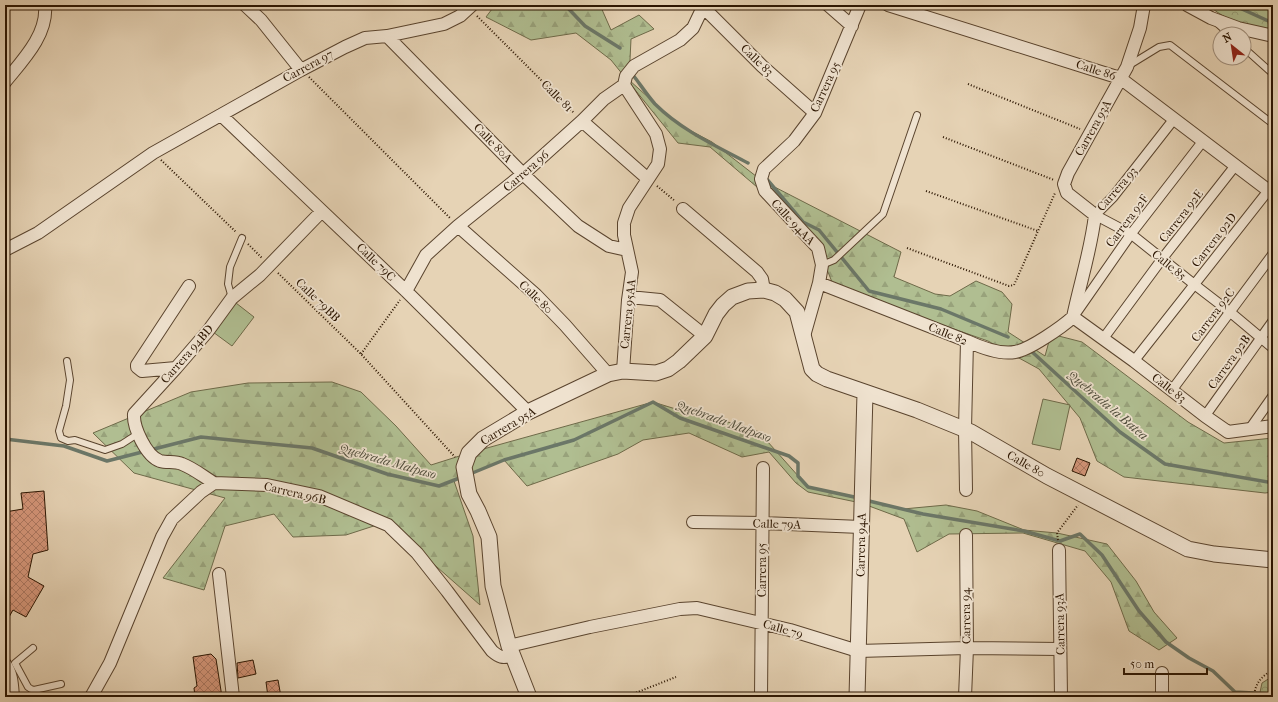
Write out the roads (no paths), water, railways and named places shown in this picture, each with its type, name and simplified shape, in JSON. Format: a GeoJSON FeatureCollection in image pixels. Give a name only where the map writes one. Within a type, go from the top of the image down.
{"type":"FeatureCollection","features":[{"type":"Feature","properties":{"kind":"street"},"geometry":{"type":"LineString","coordinates":[[5,82],[30,51],[40,33],[46,13],[45,5]]}},
{"type":"Feature","properties":{"kind":"street"},"geometry":{"type":"LineString","coordinates":[[245,5],[261,20],[301,70]]}},
{"type":"Feature","properties":{"kind":"street"},"geometry":{"type":"LineString","coordinates":[[828,5],[852,26]]}},
{"type":"Feature","properties":{"kind":"street","name":"Carrera 95"},"geometry":{"type":"LineString","coordinates":[[761,179],[764,169],[794,141],[815,113],[860,5]]}},
{"type":"Feature","properties":{"kind":"street","name":"Calle 86"},"geometry":{"type":"LineString","coordinates":[[888,5],[1124,72],[1174,119],[1270,192]]}},
{"type":"Feature","properties":{"kind":"street","name":"Carrera 93A"},"geometry":{"type":"LineString","coordinates":[[1062,184],[1124,72],[1140,28],[1144,5]]}},
{"type":"Feature","properties":{"kind":"street"},"geometry":{"type":"LineString","coordinates":[[1187,5],[1211,18],[1238,28],[1273,36]]}},
{"type":"Feature","properties":{"kind":"street","name":"Carrera 96"},"geometry":{"type":"LineString","coordinates":[[406,291],[426,255],[458,226],[523,174],[604,99],[624,85],[626,76],[634,66],[680,40],[693,28],[702,6]]}},
{"type":"Feature","properties":{"kind":"street","name":"Calle 83"},"geometry":{"type":"LineString","coordinates":[[702,6],[762,66],[815,113]]}},
{"type":"Feature","properties":{"kind":"street","name":"Carrera 97"},"geometry":{"type":"LineString","coordinates":[[5,250],[38,233],[154,153],[301,70],[345,47],[366,38],[387,36],[444,24],[460,16],[470,7]]}},
{"type":"Feature","properties":{"kind":"street","name":"Calle 80A"},"geometry":{"type":"LineString","coordinates":[[387,36],[523,174],[578,226],[609,246],[627,250]]}},
{"type":"Feature","properties":{"kind":"street","name":"Carrera 95AA"},"geometry":{"type":"LineString","coordinates":[[623,371],[632,272],[624,235],[624,223],[626,215],[658,164],[660,149],[656,134],[624,85]]}},
{"type":"Feature","properties":{"kind":"street","name":"Calle 79C"},"geometry":{"type":"LineString","coordinates":[[221,115],[406,291],[528,412]]}},
{"type":"Feature","properties":{"kind":"street","name":"Carrera 93"},"geometry":{"type":"LineString","coordinates":[[1073,317],[1078,288],[1091,247],[1095,215],[1113,197],[1174,119]]}},
{"type":"Feature","properties":{"kind":"street","name":"Calle 81"},"geometry":{"type":"LineString","coordinates":[[582,121],[648,179]]}},
{"type":"Feature","properties":{"kind":"street","name":"Carrera 92F"},"geometry":{"type":"LineString","coordinates":[[1073,317],[1131,234],[1203,141]]}},
{"type":"Feature","properties":{"kind":"street","name":"Carrera 92E"},"geometry":{"type":"LineString","coordinates":[[1104,339],[1162,259],[1235,166]]}},
{"type":"Feature","properties":{"kind":"street","name":"Calle 94AA"},"geometry":{"type":"LineString","coordinates":[[761,179],[765,191],[818,248],[822,265],[819,283],[804,336]]}},
{"type":"Feature","properties":{"kind":"street","name":"Calle 85"},"geometry":{"type":"LineString","coordinates":[[1062,184],[1067,193],[1095,215],[1131,234],[1273,348]]}},
{"type":"Feature","properties":{"kind":"street","name":"Carrera 92D"},"geometry":{"type":"LineString","coordinates":[[1134,361],[1270,192]]}},
{"type":"Feature","properties":{"kind":"street"},"geometry":{"type":"LineString","coordinates":[[683,209],[757,272],[762,280],[764,290],[775,293],[785,299],[797,312],[804,336]]}},
{"type":"Feature","properties":{"kind":"street","name":"Carrera 94BD"},"geometry":{"type":"LineString","coordinates":[[214,483],[181,464],[159,460],[146,449],[134,420],[134,414],[176,368],[208,330],[232,298],[260,275],[322,211]]}},
{"type":"Feature","properties":{"kind":"street","name":"Calle 80"},"geometry":{"type":"LineString","coordinates":[[458,226],[536,295],[565,325],[608,374]]}},
{"type":"Feature","properties":{"kind":"street","name":"Carrera 92C"},"geometry":{"type":"LineString","coordinates":[[1172,390],[1273,254]]}},
{"type":"Feature","properties":{"kind":"street","name":"Calle 82"},"geometry":{"type":"LineString","coordinates":[[819,283],[980,347],[993,350],[1014,352],[1023,349],[1057,330],[1073,317]]}},
{"type":"Feature","properties":{"kind":"street"},"geometry":{"type":"LineString","coordinates":[[176,368],[142,371],[136,367],[189,286]]}},
{"type":"Feature","properties":{"kind":"street","name":"Carrera 95A"},"geometry":{"type":"LineString","coordinates":[[510,651],[493,586],[489,537],[469,494],[465,474],[469,453],[483,439],[528,412],[608,374],[623,371],[656,373],[668,369],[679,361],[705,336],[716,314],[732,297],[748,291],[764,290]]}},
{"type":"Feature","properties":{"kind":"street"},"geometry":{"type":"LineString","coordinates":[[629,297],[660,300],[705,336]]}},
{"type":"Feature","properties":{"kind":"street","name":"Calle 83"},"geometry":{"type":"LineString","coordinates":[[1073,317],[1228,432],[1273,426]]}},
{"type":"Feature","properties":{"kind":"street","name":"Carrera 92B"},"geometry":{"type":"LineString","coordinates":[[1205,416],[1273,321]]}},
{"type":"Feature","properties":{"kind":"street","name":"Calle 80"},"geometry":{"type":"LineString","coordinates":[[804,336],[812,369],[817,374],[827,379],[965,429],[1047,476],[1188,549],[1214,554],[1273,560]]}},
{"type":"Feature","properties":{"kind":"street"},"geometry":{"type":"LineString","coordinates":[[966,490],[965,429],[967,341]]}},
{"type":"Feature","properties":{"kind":"street","name":"Carrera 94A"},"geometry":{"type":"LineString","coordinates":[[857,697],[865,393]]}},
{"type":"Feature","properties":{"kind":"street"},"geometry":{"type":"LineString","coordinates":[[1249,430],[1273,396]]}},
{"type":"Feature","properties":{"kind":"street","name":"Carrera 95"},"geometry":{"type":"LineString","coordinates":[[761,697],[763,468]]}},
{"type":"Feature","properties":{"kind":"street"},"geometry":{"type":"LineString","coordinates":[[90,697],[110,663],[162,537],[172,518],[201,492],[214,483]]}},
{"type":"Feature","properties":{"kind":"street","name":"Carrera 96B"},"geometry":{"type":"LineString","coordinates":[[214,483],[267,485],[319,496],[388,525],[417,553],[448,591],[492,651],[499,657],[505,658],[510,651]]}},
{"type":"Feature","properties":{"kind":"street","name":"Calle 79A"},"geometry":{"type":"LineString","coordinates":[[694,522],[861,527]]}},
{"type":"Feature","properties":{"kind":"street","name":"Carrera 94"},"geometry":{"type":"LineString","coordinates":[[965,697],[967,648],[966,535]]}},
{"type":"Feature","properties":{"kind":"street","name":"Carrera 93A"},"geometry":{"type":"LineString","coordinates":[[1058,550],[1061,697]]}},
{"type":"Feature","properties":{"kind":"street"},"geometry":{"type":"LineString","coordinates":[[219,574],[233,697]]}},
{"type":"Feature","properties":{"kind":"street","name":"Calle 79"},"geometry":{"type":"LineString","coordinates":[[510,651],[590,627],[680,609],[698,608],[762,623],[858,650],[967,648],[1060,649]]}},
{"type":"Feature","properties":{"kind":"street"},"geometry":{"type":"LineString","coordinates":[[510,651],[529,697]]}},
{"type":"Feature","properties":{"kind":"street"},"geometry":{"type":"LineString","coordinates":[[8,667],[12,679],[13,697]]}},
{"type":"Feature","properties":{"kind":"street"},"geometry":{"type":"LineString","coordinates":[[1162,673],[1162,697]]}},
{"type":"Feature","properties":{"kind":"lane"},"geometry":{"type":"LineString","coordinates":[[1211,18],[1220,26]]}},
{"type":"Feature","properties":{"kind":"lane"},"geometry":{"type":"LineString","coordinates":[[1124,72],[1159,47],[1170,45],[1273,124]]}},
{"type":"Feature","properties":{"kind":"lane"},"geometry":{"type":"LineString","coordinates":[[1252,55],[1273,74]]}},
{"type":"Feature","properties":{"kind":"lane"},"geometry":{"type":"LineString","coordinates":[[822,265],[834,260],[883,214],[917,115]]}},
{"type":"Feature","properties":{"kind":"lane"},"geometry":{"type":"LineString","coordinates":[[232,298],[228,284],[230,267],[242,238]]}},
{"type":"Feature","properties":{"kind":"lane"},"geometry":{"type":"LineString","coordinates":[[67,361],[70,380],[66,406],[59,431],[61,438],[68,441],[75,440],[105,450],[122,444],[139,433]]}},
{"type":"Feature","properties":{"kind":"lane"},"geometry":{"type":"LineString","coordinates":[[34,648],[8,667],[28,687],[34,690],[61,684]]}},
{"type":"Feature","properties":{"kind":"waterway","name":"Quebrada la Batea"},"geometry":{"type":"LineString","coordinates":[[565,5],[585,26],[620,48]]}},
{"type":"Feature","properties":{"kind":"waterway"},"geometry":{"type":"LineString","coordinates":[[1233,5],[1273,23]]}},
{"type":"Feature","properties":{"kind":"waterway","name":"Quebrada la Batea"},"geometry":{"type":"LineString","coordinates":[[633,75],[655,104],[676,122],[711,144],[748,163]]}},
{"type":"Feature","properties":{"kind":"waterway","name":"Quebrada la Batea"},"geometry":{"type":"LineString","coordinates":[[765,177],[803,222],[819,230],[869,291],[941,309],[1008,337]]}},
{"type":"Feature","properties":{"kind":"waterway","name":"Quebrada la Batea"},"geometry":{"type":"LineString","coordinates":[[1030,350],[1120,432],[1165,464],[1273,483]]}},
{"type":"Feature","properties":{"kind":"waterway","name":"Quebrada Malpaso"},"geometry":{"type":"LineString","coordinates":[[470,474],[504,460],[574,440],[653,402],[680,418],[789,456],[798,463],[798,476],[808,487],[859,498]]}},
{"type":"Feature","properties":{"kind":"waterway","name":"Quebrada Malpaso"},"geometry":{"type":"LineString","coordinates":[[5,439],[64,446],[107,461],[201,437],[312,448],[387,474],[439,486],[462,477]]}},
{"type":"Feature","properties":{"kind":"waterway","name":"Quebrada Malpaso"},"geometry":{"type":"LineString","coordinates":[[865,500],[923,514],[1024,531],[1060,541],[1080,534],[1102,555],[1139,611],[1166,642],[1189,658],[1213,671],[1235,692],[1273,694]]}}]}
